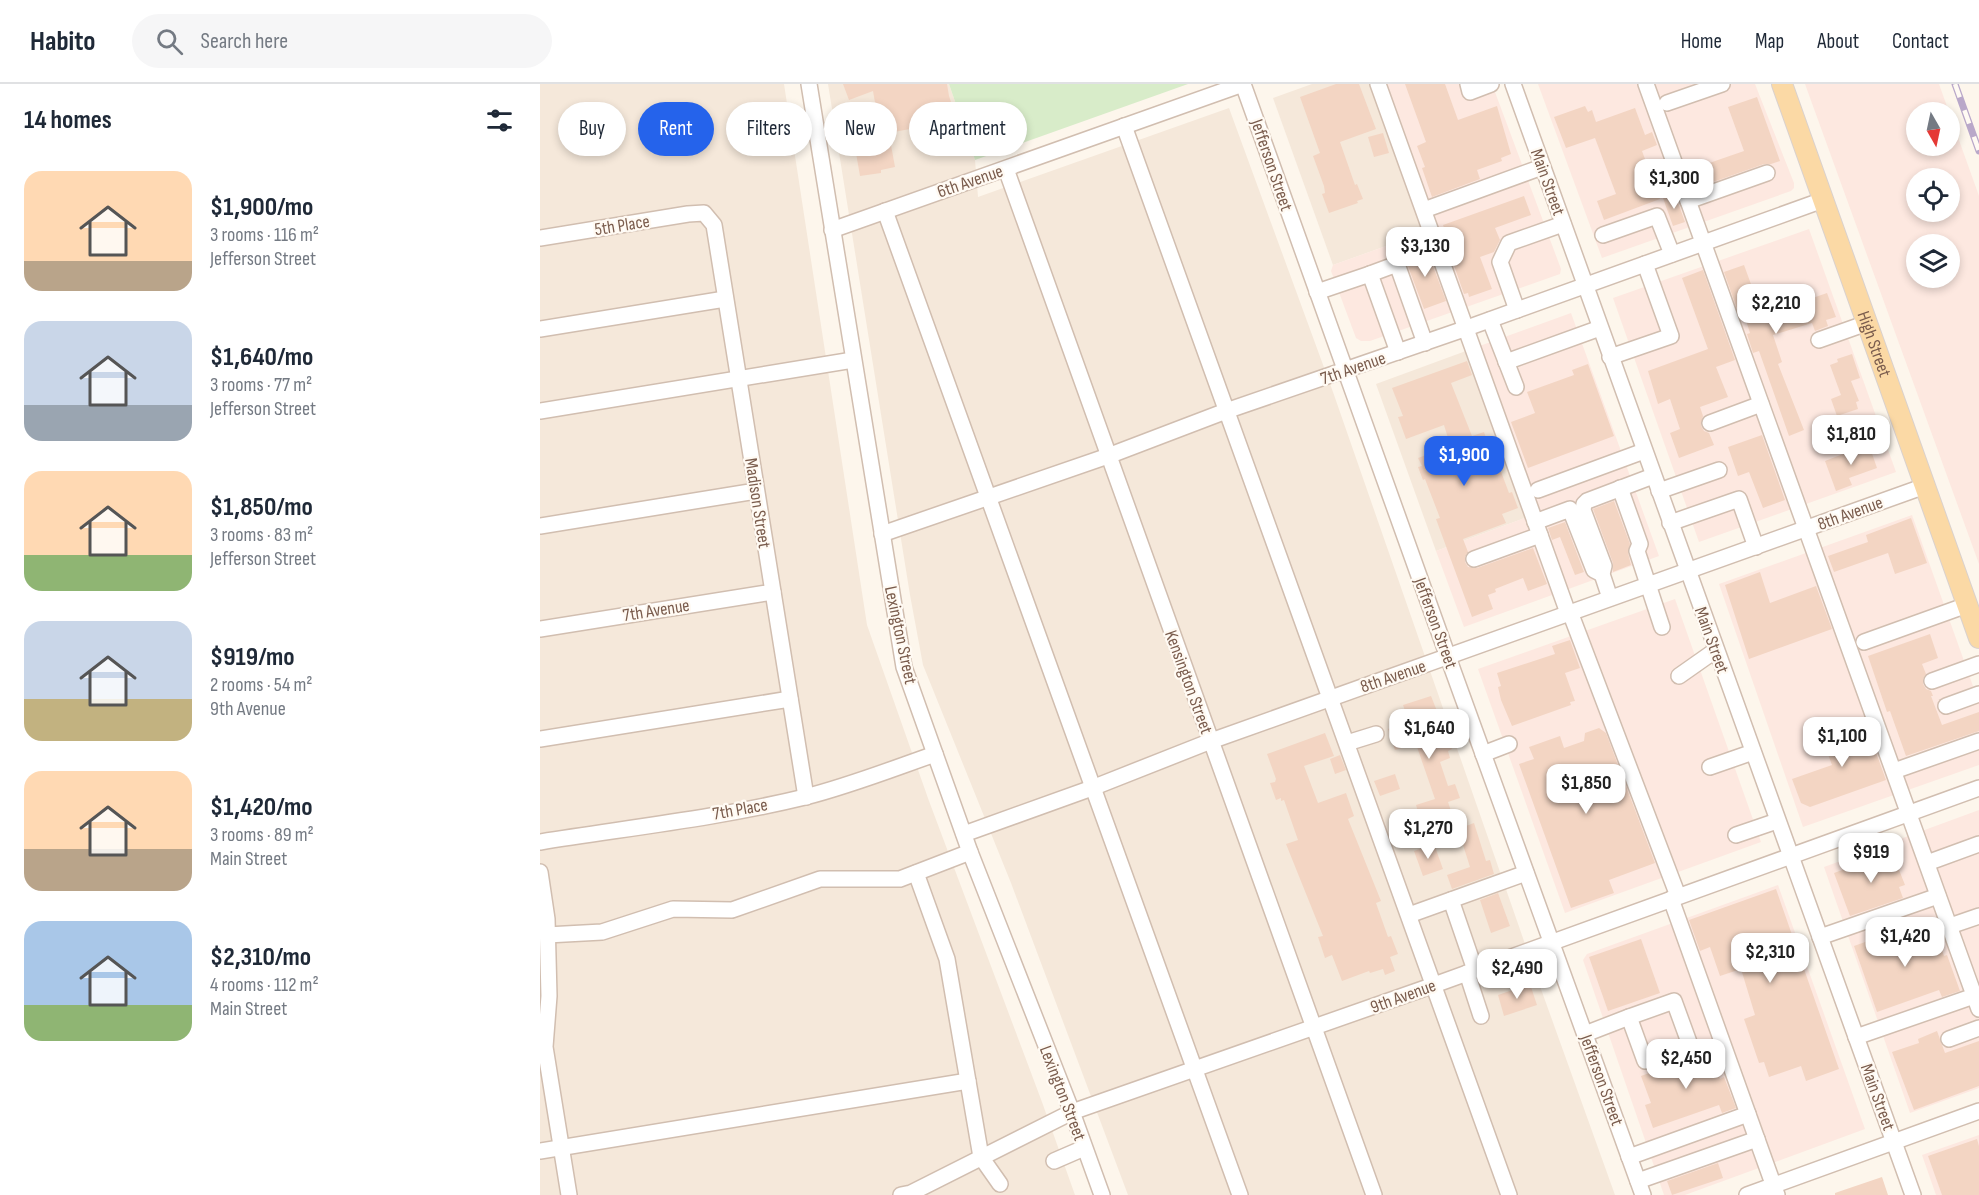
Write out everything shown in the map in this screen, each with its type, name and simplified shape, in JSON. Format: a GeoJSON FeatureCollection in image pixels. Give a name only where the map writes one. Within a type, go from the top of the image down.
{"type":"FeatureCollection","features":[{"type":"Feature","properties":{"kind":"main road","name":"High Street"},"geometry":{"type":"LineString","coordinates":[[1782,84],[1979,638]]}},
{"type":"Feature","properties":{"kind":"street","name":"Lexington Street"},"geometry":{"type":"LineString","coordinates":[[809,84],[904,667],[970,852],[1072,1112],[1101,1195]]}},
{"type":"Feature","properties":{"kind":"street","name":"6th Avenue"},"geometry":{"type":"LineString","coordinates":[[832,230],[1243,84]]}},
{"type":"Feature","properties":{"kind":"street","name":"Jefferson Street"},"geometry":{"type":"LineString","coordinates":[[1243,84],[1641,1188]]}},
{"type":"Feature","properties":{"kind":"street"},"geometry":{"type":"LineString","coordinates":[[1378,84],[1538,529],[1675,898],[1775,1190]]}},
{"type":"Feature","properties":{"kind":"street"},"geometry":{"type":"LineString","coordinates":[[1468,84],[1470,92],[1491,84]]}},
{"type":"Feature","properties":{"kind":"street","name":"Main Street"},"geometry":{"type":"LineString","coordinates":[[1513,84],[1913,1195]]}},
{"type":"Feature","properties":{"kind":"street"},"geometry":{"type":"LineString","coordinates":[[1646,84],[1977,1002],[1856,1037]]}},
{"type":"Feature","properties":{"kind":"street"},"geometry":{"type":"LineString","coordinates":[[1667,103],[1722,84]]}},
{"type":"Feature","properties":{"kind":"street"},"geometry":{"type":"LineString","coordinates":[[1124,126],[1509,1195]]}},
{"type":"Feature","properties":{"kind":"street"},"geometry":{"type":"LineString","coordinates":[[1424,210],[1542,167]]}},
{"type":"Feature","properties":{"kind":"street","name":"Kensington Street"},"geometry":{"type":"LineString","coordinates":[[1006,169],[1374,1195]]}},
{"type":"Feature","properties":{"kind":"street"},"geometry":{"type":"LineString","coordinates":[[1688,201],[1767,173]]}},
{"type":"Feature","properties":{"kind":"street","name":"7th Avenue"},"geometry":{"type":"LineString","coordinates":[[882,534],[1108,456],[1226,411],[1425,343],[1823,200]]}},
{"type":"Feature","properties":{"kind":"street"},"geometry":{"type":"LineString","coordinates":[[885,211],[1240,1195]]}},
{"type":"Feature","properties":{"kind":"street","name":"5th Place"},"geometry":{"type":"LineString","coordinates":[[540,238],[704,213]]}},
{"type":"Feature","properties":{"kind":"street","name":"Madison Street"},"geometry":{"type":"LineString","coordinates":[[704,213],[714,225],[806,797]]}},
{"type":"Feature","properties":{"kind":"street"},"geometry":{"type":"LineString","coordinates":[[1603,235],[1657,216],[1672,254]]}},
{"type":"Feature","properties":{"kind":"street"},"geometry":{"type":"LineString","coordinates":[[1517,310],[1500,262],[1509,243],[1563,224]]}},
{"type":"Feature","properties":{"kind":"street"},"geometry":{"type":"LineString","coordinates":[[1317,292],[1397,264],[1425,343]]}},
{"type":"Feature","properties":{"kind":"street"},"geometry":{"type":"LineString","coordinates":[[1610,357],[1671,336],[1645,264]]}},
{"type":"Feature","properties":{"kind":"street"},"geometry":{"type":"LineString","coordinates":[[1370,274],[1398,352]]}},
{"type":"Feature","properties":{"kind":"street"},"geometry":{"type":"LineString","coordinates":[[540,329],[725,299]]}},
{"type":"Feature","properties":{"kind":"street"},"geometry":{"type":"LineString","coordinates":[[1490,320],[1515,387]]}},
{"type":"Feature","properties":{"kind":"street"},"geometry":{"type":"LineString","coordinates":[[1819,340],[1867,323]]}},
{"type":"Feature","properties":{"kind":"street"},"geometry":{"type":"LineString","coordinates":[[1506,362],[1600,328]]}},
{"type":"Feature","properties":{"kind":"street"},"geometry":{"type":"LineString","coordinates":[[540,411],[853,360]]}},
{"type":"Feature","properties":{"kind":"street"},"geometry":{"type":"LineString","coordinates":[[1710,423],[1761,404]]}},
{"type":"Feature","properties":{"kind":"street"},"geometry":{"type":"LineString","coordinates":[[1538,490],[1644,451]]}},
{"type":"Feature","properties":{"kind":"street"},"geometry":{"type":"LineString","coordinates":[[1610,598],[1602,574],[1604,566],[1583,506],[1587,501],[1620,488],[1656,484],[1719,470]]}},
{"type":"Feature","properties":{"kind":"street","name":"8th Avenue"},"geometry":{"type":"LineString","coordinates":[[964,834],[1092,788],[1211,741],[1924,486]]}},
{"type":"Feature","properties":{"kind":"street"},"geometry":{"type":"LineString","coordinates":[[1620,488],[1640,544],[1636,551],[1662,627]]}},
{"type":"Feature","properties":{"kind":"street"},"geometry":{"type":"LineString","coordinates":[[540,526],[756,491]]}},
{"type":"Feature","properties":{"kind":"street"},"geometry":{"type":"LineString","coordinates":[[1670,523],[1739,499],[1756,547]]}},
{"type":"Feature","properties":{"kind":"street"},"geometry":{"type":"LineString","coordinates":[[1474,559],[1538,529],[1570,509],[1594,570],[1602,574]]}},
{"type":"Feature","properties":{"kind":"street","name":"7th Avenue"},"geometry":{"type":"LineString","coordinates":[[540,629],[773,592]]}},
{"type":"Feature","properties":{"kind":"street"},"geometry":{"type":"LineString","coordinates":[[1864,642],[1967,605]]}},
{"type":"Feature","properties":{"kind":"street"},"geometry":{"type":"LineString","coordinates":[[1679,676],[1716,650]]}},
{"type":"Feature","properties":{"kind":"street"},"geometry":{"type":"LineString","coordinates":[[1932,681],[1979,664]]}},
{"type":"Feature","properties":{"kind":"street"},"geometry":{"type":"LineString","coordinates":[[1946,706],[1979,694]]}},
{"type":"Feature","properties":{"kind":"street"},"geometry":{"type":"LineString","coordinates":[[540,739],[790,699]]}},
{"type":"Feature","properties":{"kind":"street"},"geometry":{"type":"LineString","coordinates":[[1347,743],[1376,734]]}},
{"type":"Feature","properties":{"kind":"street"},"geometry":{"type":"LineString","coordinates":[[1894,771],[1979,741]]}},
{"type":"Feature","properties":{"kind":"street"},"geometry":{"type":"LineString","coordinates":[[1483,754],[1509,744]]}},
{"type":"Feature","properties":{"kind":"street"},"geometry":{"type":"LineString","coordinates":[[1710,767],[1753,752]]}},
{"type":"Feature","properties":{"kind":"street","name":"7th Place"},"geometry":{"type":"LineString","coordinates":[[540,842],[806,797],[935,754]]}},
{"type":"Feature","properties":{"kind":"street","name":"9th Avenue"},"geometry":{"type":"LineString","coordinates":[[901,1195],[911,1193],[1072,1112],[1434,985],[1979,788]]}},
{"type":"Feature","properties":{"kind":"street"},"geometry":{"type":"LineString","coordinates":[[1736,835],[1777,821]]}},
{"type":"Feature","properties":{"kind":"street"},"geometry":{"type":"LineString","coordinates":[[1927,863],[1979,844]]}},
{"type":"Feature","properties":{"kind":"street"},"geometry":{"type":"LineString","coordinates":[[545,942],[602,932],[673,909],[732,910],[820,879],[900,879],[970,852]]}},
{"type":"Feature","properties":{"kind":"street"},"geometry":{"type":"LineString","coordinates":[[540,872],[549,996],[542,1047],[569,1195]]}},
{"type":"Feature","properties":{"kind":"street"},"geometry":{"type":"LineString","coordinates":[[916,873],[947,959],[981,1157],[1000,1184]]}},
{"type":"Feature","properties":{"kind":"street"},"geometry":{"type":"LineString","coordinates":[[1409,915],[1526,873]]}},
{"type":"Feature","properties":{"kind":"street"},"geometry":{"type":"LineString","coordinates":[[1820,937],[1938,896]]}},
{"type":"Feature","properties":{"kind":"street"},"geometry":{"type":"LineString","coordinates":[[1451,900],[1481,1016]]}},
{"type":"Feature","properties":{"kind":"street"},"geometry":{"type":"LineString","coordinates":[[1950,926],[1979,916]]}},
{"type":"Feature","properties":{"kind":"street"},"geometry":{"type":"LineString","coordinates":[[1585,1034],[1629,1017],[1674,1001],[1690,1045],[1645,1061],[1629,1017]]}},
{"type":"Feature","properties":{"kind":"street"},"geometry":{"type":"LineString","coordinates":[[1949,1039],[1979,1028]]}},
{"type":"Feature","properties":{"kind":"street"},"geometry":{"type":"LineString","coordinates":[[540,1151],[968,1081]]}},
{"type":"Feature","properties":{"kind":"street"},"geometry":{"type":"LineString","coordinates":[[1629,1157],[1748,1114]]}},
{"type":"Feature","properties":{"kind":"street"},"geometry":{"type":"LineString","coordinates":[[1747,1195],[1775,1190],[1894,1142],[1978,1115]]}},
{"type":"Feature","properties":{"kind":"street"},"geometry":{"type":"LineString","coordinates":[[1641,1188],[1757,1139]]}},
{"type":"Feature","properties":{"kind":"street"},"geometry":{"type":"LineString","coordinates":[[1053,1161],[1084,1148]]}},
{"type":"Feature","properties":{"kind":"shaded area"},"geometry":{"type":"Polygon","coordinates":[[[540,84],[784,84],[787,102],[726,102],[726,156],[795,156],[867,625],[929,801],[1075,1195],[540,1195],[540,84]]]}},
{"type":"Feature","properties":{"kind":"shaded area"},"geometry":{"type":"Polygon","coordinates":[[[828,84],[949,84],[955,102],[909,102],[909,156],[974,156],[978,197],[1229,108],[1333,392],[1615,1195],[1128,1195],[1011,883],[923,665],[840,156],[897,156],[897,102],[831,102],[828,84]]]}},
{"type":"Feature","properties":{"kind":"shaded area"},"geometry":{"type":"Polygon","coordinates":[[[1312,84],[1378,84],[1431,230],[1333,265],[1273,98],[1312,84]]]}},
{"type":"Feature","properties":{"kind":"shaded area"},"geometry":{"type":"Polygon","coordinates":[[[1378,84],[1492,84],[1561,269],[1560,274],[1370,341],[1361,341],[1356,338],[1331,271],[1333,265],[1431,230],[1378,84]]]}},
{"type":"Feature","properties":{"kind":"shaded area"},"geometry":{"type":"Polygon","coordinates":[[[1538,84],[1755,84],[1794,188],[1602,258],[1538,84]]]}},
{"type":"Feature","properties":{"kind":"shaded area"},"geometry":{"type":"Polygon","coordinates":[[[1805,84],[1939,84],[1945,102],[1906,102],[1906,156],[1960,156],[1960,143],[1979,196],[1979,564],[1805,84]]]}},
{"type":"Feature","properties":{"kind":"shaded area"},"geometry":{"type":"Polygon","coordinates":[[[1809,229],[1896,472],[1699,542],[1613,298],[1809,229]]]}},
{"type":"Feature","properties":{"kind":"shaded area"},"geometry":{"type":"Polygon","coordinates":[[[1571,313],[1659,556],[1464,627],[1436,551],[1533,515],[1474,348],[1571,313]]]}},
{"type":"Feature","properties":{"kind":"shaded area"},"geometry":{"type":"Polygon","coordinates":[[[1474,348],[1533,515],[1436,551],[1376,384],[1474,348]]]}},
{"type":"Feature","properties":{"kind":"shaded area"},"geometry":{"type":"Polygon","coordinates":[[[1912,515],[1979,703],[1979,765],[1803,827],[1719,584],[1912,515]]]}},
{"type":"Feature","properties":{"kind":"shaded area"},"geometry":{"type":"Polygon","coordinates":[[[1675,599],[1761,842],[1565,913],[1478,669],[1675,599]]]}},
{"type":"Feature","properties":{"kind":"shaded area"},"geometry":{"type":"Polygon","coordinates":[[[1979,810],[1979,1088],[1910,1113],[1824,867],[1979,810]]]}},
{"type":"Feature","properties":{"kind":"shaded area"},"geometry":{"type":"Polygon","coordinates":[[[1778,885],[1865,1129],[1685,1195],[1664,1195],[1583,960],[1587,954],[1778,885]]]}},
{"type":"Feature","properties":{"kind":"shaded area"},"geometry":{"type":"Polygon","coordinates":[[[1979,1135],[1979,1195],[1936,1195],[1922,1155],[1979,1135]]]}},
{"type":"Feature","properties":{"kind":"green space"},"geometry":{"type":"Polygon","coordinates":[[[949,84],[1188,84],[1027,141],[1027,102],[955,102],[949,84]]]}},
{"type":"Feature","properties":{"kind":"green space"},"geometry":{"type":"Polygon","coordinates":[[[974,156],[986,156],[975,160],[974,156]]]}},
{"type":"Feature","properties":{"kind":"building"},"geometry":{"type":"Polygon","coordinates":[[[843,84],[947,84],[951,102],[909,102],[909,129],[897,131],[897,102],[875,102],[873,91],[849,100],[843,84]]]}},
{"type":"Feature","properties":{"kind":"building"},"geometry":{"type":"Polygon","coordinates":[[[1336,84],[1359,84],[1376,129],[1340,142],[1355,185],[1357,184],[1363,199],[1329,213],[1322,194],[1325,193],[1324,186],[1313,156],[1320,153],[1300,97],[1336,84]]]}},
{"type":"Feature","properties":{"kind":"building"},"geometry":{"type":"Polygon","coordinates":[[[1405,84],[1445,84],[1458,120],[1497,106],[1511,154],[1501,158],[1502,161],[1477,170],[1480,179],[1432,197],[1417,146],[1426,142],[1405,84]]]}},
{"type":"Feature","properties":{"kind":"building"},"geometry":{"type":"Polygon","coordinates":[[[1757,97],[1780,161],[1764,164],[1699,187],[1692,169],[1744,151],[1728,107],[1757,97]]]}},
{"type":"Feature","properties":{"kind":"building"},"geometry":{"type":"Polygon","coordinates":[[[1585,106],[1588,112],[1592,110],[1596,122],[1635,108],[1645,135],[1652,132],[1657,145],[1642,151],[1660,199],[1604,220],[1597,201],[1616,194],[1595,138],[1566,148],[1554,117],[1585,106]]]}},
{"type":"Feature","properties":{"kind":"building"},"geometry":{"type":"Polygon","coordinates":[[[1383,133],[1389,153],[1374,157],[1368,137],[1383,133]]]}},
{"type":"Feature","properties":{"kind":"building"},"geometry":{"type":"Polygon","coordinates":[[[857,156],[893,156],[895,167],[881,170],[881,173],[860,176],[857,156]]]}},
{"type":"Feature","properties":{"kind":"building"},"geometry":{"type":"Polygon","coordinates":[[[1675,194],[1685,222],[1673,226],[1663,198],[1675,194]]]}},
{"type":"Feature","properties":{"kind":"building"},"geometry":{"type":"Polygon","coordinates":[[[1524,196],[1531,215],[1495,228],[1500,240],[1494,252],[1480,257],[1492,289],[1469,297],[1468,293],[1464,294],[1445,240],[1448,239],[1443,225],[1524,196]]]}},
{"type":"Feature","properties":{"kind":"building"},"geometry":{"type":"Polygon","coordinates":[[[1426,247],[1446,301],[1424,309],[1402,256],[1426,247]]]}},
{"type":"Feature","properties":{"kind":"building"},"geometry":{"type":"Polygon","coordinates":[[[1744,265],[1763,317],[1805,304],[1804,301],[1827,293],[1836,317],[1826,320],[1828,326],[1815,331],[1812,323],[1773,335],[1782,362],[1778,364],[1804,430],[1789,436],[1759,351],[1753,353],[1743,311],[1738,312],[1724,272],[1744,265]]]}},
{"type":"Feature","properties":{"kind":"building"},"geometry":{"type":"Polygon","coordinates":[[[1703,270],[1735,360],[1716,367],[1728,397],[1700,407],[1703,416],[1701,426],[1709,433],[1714,445],[1679,458],[1670,433],[1680,429],[1670,399],[1658,404],[1648,371],[1708,349],[1682,278],[1703,270]]]}},
{"type":"Feature","properties":{"kind":"building"},"geometry":{"type":"Polygon","coordinates":[[[1852,354],[1860,378],[1851,381],[1859,401],[1856,402],[1858,409],[1837,416],[1831,399],[1841,395],[1830,365],[1838,362],[1837,359],[1852,354]]]}},
{"type":"Feature","properties":{"kind":"building"},"geometry":{"type":"Polygon","coordinates":[[[1467,361],[1472,375],[1451,383],[1472,436],[1484,432],[1497,470],[1500,469],[1509,493],[1512,492],[1518,508],[1502,514],[1506,523],[1463,539],[1468,552],[1465,562],[1468,567],[1477,568],[1533,548],[1547,584],[1528,591],[1523,578],[1495,589],[1496,592],[1488,595],[1493,609],[1472,617],[1436,519],[1440,518],[1418,467],[1422,466],[1418,458],[1450,446],[1460,474],[1482,466],[1474,443],[1452,451],[1444,425],[1406,439],[1398,417],[1403,416],[1392,388],[1467,361]]]}},
{"type":"Feature","properties":{"kind":"building"},"geometry":{"type":"Polygon","coordinates":[[[1588,364],[1614,436],[1528,468],[1511,422],[1535,413],[1527,392],[1574,375],[1572,370],[1588,364]]]}},
{"type":"Feature","properties":{"kind":"building"},"geometry":{"type":"Polygon","coordinates":[[[1762,435],[1785,500],[1763,508],[1749,472],[1738,476],[1728,447],[1762,435]]]}},
{"type":"Feature","properties":{"kind":"building"},"geometry":{"type":"Polygon","coordinates":[[[1868,442],[1877,468],[1849,478],[1852,485],[1836,491],[1825,461],[1868,442]]]}},
{"type":"Feature","properties":{"kind":"building"},"geometry":{"type":"Polygon","coordinates":[[[1614,501],[1630,544],[1628,553],[1631,565],[1613,572],[1613,563],[1593,509],[1614,501]]]}},
{"type":"Feature","properties":{"kind":"building"},"geometry":{"type":"Polygon","coordinates":[[[1911,518],[1927,563],[1895,574],[1888,553],[1834,572],[1828,556],[1868,542],[1866,535],[1911,518]]]}},
{"type":"Feature","properties":{"kind":"building"},"geometry":{"type":"Polygon","coordinates":[[[1565,522],[1584,572],[1575,575],[1560,537],[1552,540],[1548,528],[1565,522]]]}},
{"type":"Feature","properties":{"kind":"building"},"geometry":{"type":"Polygon","coordinates":[[[1760,572],[1770,603],[1816,586],[1832,629],[1749,659],[1725,585],[1760,572]]]}},
{"type":"Feature","properties":{"kind":"building"},"geometry":{"type":"Polygon","coordinates":[[[1930,634],[1938,658],[1922,664],[1926,674],[1923,684],[1931,691],[1942,725],[1979,712],[1979,731],[1906,756],[1890,711],[1887,712],[1868,656],[1930,634]]]}},
{"type":"Feature","properties":{"kind":"building"},"geometry":{"type":"Polygon","coordinates":[[[1570,640],[1580,668],[1565,673],[1575,701],[1570,702],[1571,705],[1512,726],[1501,700],[1498,687],[1501,686],[1497,673],[1555,654],[1552,646],[1570,640]]]}},
{"type":"Feature","properties":{"kind":"building"},"geometry":{"type":"Polygon","coordinates":[[[1431,696],[1452,749],[1448,751],[1450,758],[1440,762],[1448,786],[1455,784],[1460,798],[1448,802],[1457,829],[1437,835],[1432,821],[1422,825],[1416,805],[1435,799],[1416,744],[1395,750],[1388,729],[1409,722],[1403,705],[1431,696]]]}},
{"type":"Feature","properties":{"kind":"building"},"geometry":{"type":"Polygon","coordinates":[[[1865,722],[1886,780],[1810,807],[1801,803],[1792,779],[1832,765],[1822,738],[1865,722]]]}},
{"type":"Feature","properties":{"kind":"building"},"geometry":{"type":"Polygon","coordinates":[[[1599,728],[1606,733],[1655,863],[1609,880],[1614,893],[1571,908],[1519,764],[1534,759],[1529,747],[1560,736],[1564,748],[1584,741],[1585,733],[1599,728]]]}},
{"type":"Feature","properties":{"kind":"building"},"geometry":{"type":"Polygon","coordinates":[[[1325,733],[1334,756],[1304,766],[1318,803],[1346,793],[1354,816],[1348,819],[1381,901],[1376,903],[1388,937],[1391,936],[1398,954],[1390,957],[1395,971],[1385,975],[1383,969],[1370,973],[1369,971],[1342,981],[1332,955],[1325,958],[1318,937],[1323,936],[1286,844],[1298,840],[1284,800],[1281,801],[1281,798],[1276,800],[1270,783],[1275,782],[1276,779],[1267,754],[1325,733]]]}},
{"type":"Feature","properties":{"kind":"building"},"geometry":{"type":"Polygon","coordinates":[[[1340,755],[1346,770],[1335,774],[1330,759],[1340,755]]]}},
{"type":"Feature","properties":{"kind":"building"},"geometry":{"type":"Polygon","coordinates":[[[1395,774],[1400,789],[1380,796],[1374,781],[1395,774]]]}},
{"type":"Feature","properties":{"kind":"building"},"geometry":{"type":"Polygon","coordinates":[[[1474,823],[1486,861],[1490,860],[1494,874],[1452,889],[1447,875],[1470,867],[1458,829],[1474,823]]]}},
{"type":"Feature","properties":{"kind":"building"},"geometry":{"type":"Polygon","coordinates":[[[1434,844],[1443,869],[1423,876],[1414,851],[1434,844]]]}},
{"type":"Feature","properties":{"kind":"building"},"geometry":{"type":"Polygon","coordinates":[[[1892,852],[1905,885],[1899,887],[1903,898],[1850,916],[1834,873],[1892,852]]]}},
{"type":"Feature","properties":{"kind":"building"},"geometry":{"type":"Polygon","coordinates":[[[1776,889],[1839,1069],[1806,1081],[1801,1066],[1769,1077],[1764,1062],[1759,1063],[1744,1019],[1755,1015],[1741,969],[1720,976],[1710,947],[1700,951],[1689,920],[1776,889]]]}},
{"type":"Feature","properties":{"kind":"building"},"geometry":{"type":"Polygon","coordinates":[[[1498,893],[1510,926],[1491,933],[1480,900],[1498,893]]]}},
{"type":"Feature","properties":{"kind":"building"},"geometry":{"type":"Polygon","coordinates":[[[1912,925],[1916,937],[1935,930],[1960,991],[1942,997],[1939,990],[1877,1012],[1854,946],[1912,925]]]}},
{"type":"Feature","properties":{"kind":"building"},"geometry":{"type":"Polygon","coordinates":[[[1641,939],[1660,993],[1608,1011],[1589,957],[1641,939]]]}},
{"type":"Feature","properties":{"kind":"building"},"geometry":{"type":"Polygon","coordinates":[[[1530,984],[1537,1005],[1504,1016],[1498,995],[1530,984]]]}},
{"type":"Feature","properties":{"kind":"building"},"geometry":{"type":"Polygon","coordinates":[[[1937,1031],[1945,1053],[1979,1041],[1979,1086],[1914,1110],[1892,1052],[1919,1043],[1918,1039],[1937,1031]]]}},
{"type":"Feature","properties":{"kind":"building"},"geometry":{"type":"Polygon","coordinates":[[[1710,1051],[1720,1079],[1724,1077],[1736,1108],[1722,1113],[1719,1105],[1653,1128],[1645,1105],[1651,1103],[1641,1076],[1710,1051]]]}},
{"type":"Feature","properties":{"kind":"building"},"geometry":{"type":"Polygon","coordinates":[[[1977,1139],[1979,1195],[1942,1195],[1928,1156],[1977,1139]]]}},
{"type":"Feature","properties":{"kind":"building"},"geometry":{"type":"Polygon","coordinates":[[[1718,1163],[1723,1178],[1672,1195],[1667,1181],[1718,1163]]]}},
{"type":"Feature","properties":{"kind":"building"},"geometry":{"type":"Polygon","coordinates":[[[1882,1177],[1888,1195],[1835,1195],[1835,1193],[1882,1177]]]}},
{"type":"Feature","properties":{"kind":"railway"},"geometry":{"type":"LineString","coordinates":[[1955,84],[1979,151]]}}]}
